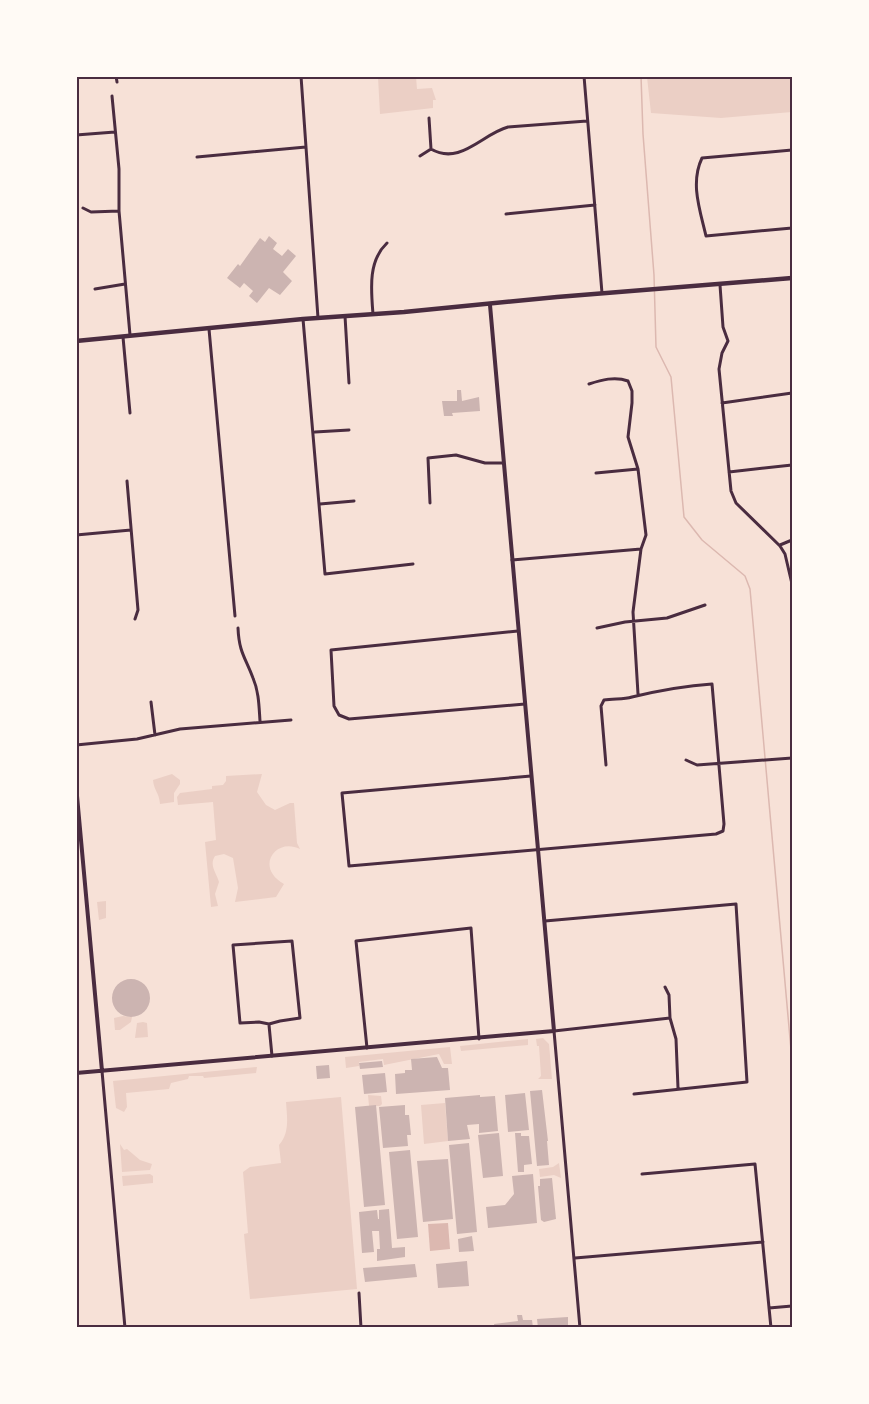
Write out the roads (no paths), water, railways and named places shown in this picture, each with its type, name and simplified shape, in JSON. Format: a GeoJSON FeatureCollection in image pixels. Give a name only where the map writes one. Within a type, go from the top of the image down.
{"type":"FeatureCollection","features":[{"type":"Feature","properties":{"kind":"main road"},"geometry":{"type":"LineString","coordinates":[[76,341],[208,327],[792,278]]}},
{"type":"Feature","properties":{"kind":"street"},"geometry":{"type":"LineString","coordinates":[[116,76],[117,82]]}},
{"type":"Feature","properties":{"kind":"street"},"geometry":{"type":"LineString","coordinates":[[187,77],[193,76]]}},
{"type":"Feature","properties":{"kind":"street"},"geometry":{"type":"LineString","coordinates":[[300,76],[318,318]]}},
{"type":"Feature","properties":{"kind":"street"},"geometry":{"type":"LineString","coordinates":[[584,76],[602,293]]}},
{"type":"Feature","properties":{"kind":"street"},"geometry":{"type":"LineString","coordinates":[[112,96],[130,335]]}},
{"type":"Feature","properties":{"kind":"street"},"geometry":{"type":"LineString","coordinates":[[429,118],[430,149]]}},
{"type":"Feature","properties":{"kind":"street"},"geometry":{"type":"LineString","coordinates":[[430,149],[438,152],[462,151],[472,148],[498,130],[508,127],[587,121]]}},
{"type":"Feature","properties":{"kind":"street"},"geometry":{"type":"LineString","coordinates":[[76,135],[115,132]]}},
{"type":"Feature","properties":{"kind":"street"},"geometry":{"type":"LineString","coordinates":[[197,157],[306,147]]}},
{"type":"Feature","properties":{"kind":"street"},"geometry":{"type":"LineString","coordinates":[[420,156],[430,149]]}},
{"type":"Feature","properties":{"kind":"street"},"geometry":{"type":"LineString","coordinates":[[792,150],[702,158],[696,170],[697,196],[706,236],[792,228]]}},
{"type":"Feature","properties":{"kind":"street"},"geometry":{"type":"LineString","coordinates":[[506,214],[595,205]]}},
{"type":"Feature","properties":{"kind":"street"},"geometry":{"type":"LineString","coordinates":[[83,208],[91,212],[119,211]]}},
{"type":"Feature","properties":{"kind":"street"},"geometry":{"type":"LineString","coordinates":[[373,314],[372,266],[378,252],[387,243]]}},
{"type":"Feature","properties":{"kind":"street"},"geometry":{"type":"LineString","coordinates":[[95,289],[125,284]]}},
{"type":"Feature","properties":{"kind":"street"},"geometry":{"type":"LineString","coordinates":[[720,285],[723,327],[728,341],[722,353],[719,369],[731,491],[736,503],[780,546],[785,554],[792,584]]}},
{"type":"Feature","properties":{"kind":"street"},"geometry":{"type":"LineString","coordinates":[[490,304],[580,1328]]}},
{"type":"Feature","properties":{"kind":"street"},"geometry":{"type":"LineString","coordinates":[[345,316],[349,383]]}},
{"type":"Feature","properties":{"kind":"street"},"geometry":{"type":"LineString","coordinates":[[303,319],[326,574],[413,564]]}},
{"type":"Feature","properties":{"kind":"street"},"geometry":{"type":"LineString","coordinates":[[208,327],[235,616]]}},
{"type":"Feature","properties":{"kind":"street"},"geometry":{"type":"LineString","coordinates":[[123,335],[130,413]]}},
{"type":"Feature","properties":{"kind":"street"},"geometry":{"type":"LineString","coordinates":[[588,384],[620,378],[628,381],[632,391],[628,437],[638,469],[645,535],[641,549],[633,621],[638,694]]}},
{"type":"Feature","properties":{"kind":"street"},"geometry":{"type":"LineString","coordinates":[[722,403],[792,393]]}},
{"type":"Feature","properties":{"kind":"street"},"geometry":{"type":"LineString","coordinates":[[314,433],[349,430]]}},
{"type":"Feature","properties":{"kind":"street"},"geometry":{"type":"LineString","coordinates":[[430,503],[428,458],[456,455],[485,464],[503,463]]}},
{"type":"Feature","properties":{"kind":"street"},"geometry":{"type":"LineString","coordinates":[[728,472],[792,465]]}},
{"type":"Feature","properties":{"kind":"street"},"geometry":{"type":"LineString","coordinates":[[596,473],[638,469]]}},
{"type":"Feature","properties":{"kind":"street"},"geometry":{"type":"LineString","coordinates":[[127,480],[138,610],[135,619]]}},
{"type":"Feature","properties":{"kind":"street"},"geometry":{"type":"LineString","coordinates":[[320,504],[354,501]]}},
{"type":"Feature","properties":{"kind":"street"},"geometry":{"type":"LineString","coordinates":[[76,535],[131,531]]}},
{"type":"Feature","properties":{"kind":"street"},"geometry":{"type":"LineString","coordinates":[[780,546],[792,540]]}},
{"type":"Feature","properties":{"kind":"street"},"geometry":{"type":"LineString","coordinates":[[513,560],[641,549]]}},
{"type":"Feature","properties":{"kind":"street"},"geometry":{"type":"LineString","coordinates":[[597,628],[633,621],[667,618],[705,605]]}},
{"type":"Feature","properties":{"kind":"street"},"geometry":{"type":"LineString","coordinates":[[238,628],[239,646],[254,679],[259,699],[260,722]]}},
{"type":"Feature","properties":{"kind":"street"},"geometry":{"type":"LineString","coordinates":[[518,631],[331,650],[334,706],[339,715],[349,719],[525,704]]}},
{"type":"Feature","properties":{"kind":"street"},"geometry":{"type":"LineString","coordinates":[[531,776],[342,793],[349,866],[716,834],[723,831],[712,684],[682,686],[602,702],[606,765]]}},
{"type":"Feature","properties":{"kind":"street"},"geometry":{"type":"LineString","coordinates":[[151,702],[155,735]]}},
{"type":"Feature","properties":{"kind":"street"},"geometry":{"type":"LineString","coordinates":[[76,746],[137,739],[180,729],[291,720]]}},
{"type":"Feature","properties":{"kind":"street"},"geometry":{"type":"LineString","coordinates":[[686,760],[697,765],[792,758]]}},
{"type":"Feature","properties":{"kind":"street"},"geometry":{"type":"LineString","coordinates":[[76,784],[125,1328]]}},
{"type":"Feature","properties":{"kind":"street"},"geometry":{"type":"LineString","coordinates":[[545,921],[736,904],[747,1082],[634,1094]]}},
{"type":"Feature","properties":{"kind":"street"},"geometry":{"type":"LineString","coordinates":[[367,1048],[356,940],[471,928],[480,1039]]}},
{"type":"Feature","properties":{"kind":"street"},"geometry":{"type":"LineString","coordinates":[[292,940],[300,1018],[280,1020],[269,1024],[240,1023],[233,945],[292,940]]}},
{"type":"Feature","properties":{"kind":"street"},"geometry":{"type":"LineString","coordinates":[[665,987],[669,994],[670,1018],[676,1040],[678,1088]]}},
{"type":"Feature","properties":{"kind":"street"},"geometry":{"type":"LineString","coordinates":[[76,1073],[480,1039],[670,1018]]}},
{"type":"Feature","properties":{"kind":"street"},"geometry":{"type":"LineString","coordinates":[[269,1024],[272,1056]]}},
{"type":"Feature","properties":{"kind":"street"},"geometry":{"type":"LineString","coordinates":[[642,1174],[755,1164],[771,1328]]}},
{"type":"Feature","properties":{"kind":"street"},"geometry":{"type":"LineString","coordinates":[[575,1258],[763,1242]]}},
{"type":"Feature","properties":{"kind":"street"},"geometry":{"type":"LineString","coordinates":[[359,1293],[361,1328]]}},
{"type":"Feature","properties":{"kind":"street"},"geometry":{"type":"LineString","coordinates":[[769,1308],[792,1306]]}},
{"type":"Feature","properties":{"kind":"waterway"},"geometry":{"type":"LineString","coordinates":[[641,76],[654,275],[656,347],[671,377],[684,517],[702,540],[745,576],[750,589],[792,1061]]}}]}
